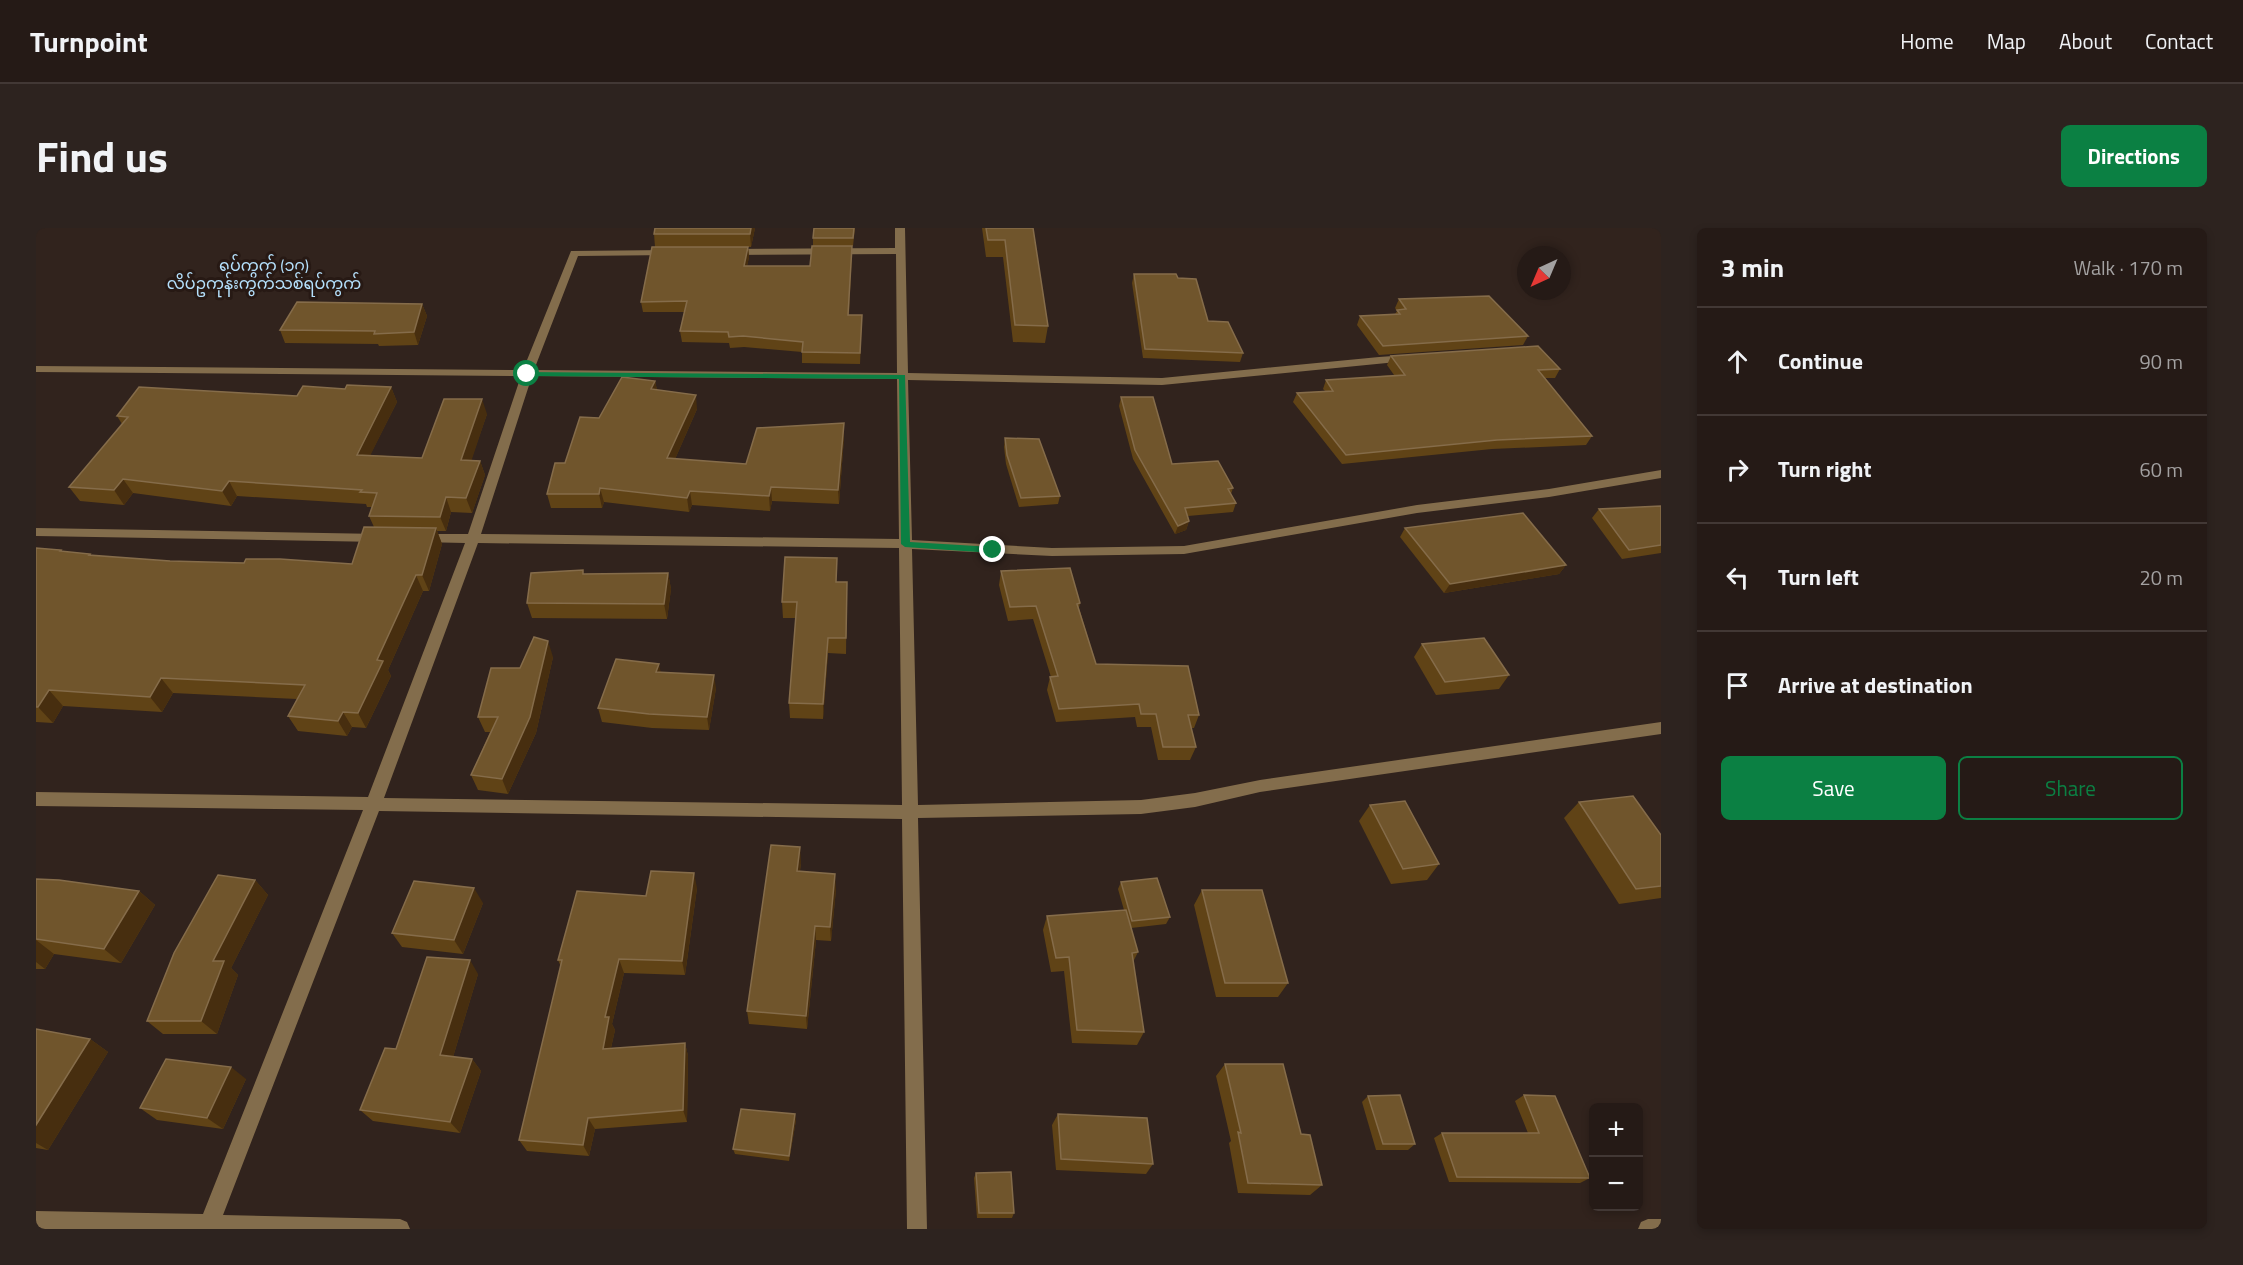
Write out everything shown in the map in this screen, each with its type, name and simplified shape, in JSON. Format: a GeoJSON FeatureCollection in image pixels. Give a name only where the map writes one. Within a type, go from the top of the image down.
{"type":"FeatureCollection","features":[{"type":"Feature","properties":{"kind":"street"},"geometry":{"type":"LineString","coordinates":[[900,228],[916,1229]]}},
{"type":"Feature","properties":{"kind":"street"},"geometry":{"type":"LineString","coordinates":[[714,252],[900,251]]}},
{"type":"Feature","properties":{"kind":"street"},"geometry":{"type":"LineString","coordinates":[[208,1227],[374,805],[472,539],[527,374],[574,253],[679,252]]}},
{"type":"Feature","properties":{"kind":"street"},"geometry":{"type":"LineString","coordinates":[[36,369],[1183,381],[1353,362],[1422,357]]}},
{"type":"Feature","properties":{"kind":"street"},"geometry":{"type":"LineString","coordinates":[[36,532],[905,544],[1052,552],[1184,549],[1416,509],[1549,493],[1661,474]]}},
{"type":"Feature","properties":{"kind":"street"},"geometry":{"type":"LineString","coordinates":[[36,799],[909,812],[1141,807],[1195,800],[1260,786],[1661,728]]}},
{"type":"Feature","properties":{"kind":"street"},"geometry":{"type":"LineString","coordinates":[[36,1221],[208,1227],[400,1229]]}},
{"type":"Feature","properties":{"kind":"street"},"geometry":{"type":"LineString","coordinates":[[1648,1229],[1661,1229]]}},
{"type":"Feature","properties":{"kind":"building"},"geometry":{"type":"Polygon","coordinates":[[[655,228],[751,228],[750,234],[654,234],[655,228]]]}},
{"type":"Feature","properties":{"kind":"building"},"geometry":{"type":"Polygon","coordinates":[[[814,228],[854,228],[853,238],[813,238],[814,228]]]}},
{"type":"Feature","properties":{"kind":"building"},"geometry":{"type":"Polygon","coordinates":[[[986,228],[1033,228],[1048,326],[1015,325],[1005,240],[988,240],[986,228]]]}},
{"type":"Feature","properties":{"kind":"building"},"geometry":{"type":"Polygon","coordinates":[[[812,246],[852,246],[848,315],[862,315],[860,353],[802,352],[803,342],[743,336],[729,337],[728,332],[680,331],[687,301],[641,302],[652,247],[748,247],[744,266],[810,266],[812,246]]]}},
{"type":"Feature","properties":{"kind":"building"},"geometry":{"type":"Polygon","coordinates":[[[1134,274],[1176,274],[1178,278],[1196,279],[1208,321],[1228,322],[1243,353],[1145,349],[1134,274]]]}},
{"type":"Feature","properties":{"kind":"building"},"geometry":{"type":"Polygon","coordinates":[[[1489,296],[1528,336],[1383,346],[1360,316],[1400,314],[1397,310],[1406,309],[1399,299],[1489,296]]]}},
{"type":"Feature","properties":{"kind":"building"},"geometry":{"type":"Polygon","coordinates":[[[297,302],[422,304],[414,332],[374,334],[375,331],[280,330],[297,302]]]}},
{"type":"Feature","properties":{"kind":"building"},"geometry":{"type":"Polygon","coordinates":[[[1538,346],[1560,369],[1538,370],[1592,436],[1497,440],[1346,455],[1297,393],[1333,391],[1326,380],[1405,375],[1391,356],[1538,346]]]}},
{"type":"Feature","properties":{"kind":"building"},"geometry":{"type":"Polygon","coordinates":[[[622,377],[655,381],[651,389],[696,395],[667,458],[746,464],[757,428],[844,423],[838,490],[771,487],[769,496],[690,491],[687,498],[600,488],[599,494],[547,494],[555,463],[565,463],[580,417],[599,418],[622,377]]]}},
{"type":"Feature","properties":{"kind":"building"},"geometry":{"type":"Polygon","coordinates":[[[347,385],[391,387],[357,455],[422,458],[444,399],[482,399],[461,460],[480,461],[466,498],[446,497],[440,517],[369,516],[377,493],[360,492],[362,490],[229,481],[222,491],[123,479],[114,490],[69,487],[128,417],[117,416],[139,387],[297,396],[303,386],[345,389],[347,385]]]}},
{"type":"Feature","properties":{"kind":"building"},"geometry":{"type":"Polygon","coordinates":[[[1121,397],[1153,397],[1172,464],[1218,461],[1233,488],[1228,489],[1236,503],[1185,508],[1189,521],[1178,526],[1135,450],[1121,397]]]}},
{"type":"Feature","properties":{"kind":"building"},"geometry":{"type":"Polygon","coordinates":[[[1005,438],[1039,439],[1060,496],[1021,498],[1007,455],[1005,438]]]}},
{"type":"Feature","properties":{"kind":"building"},"geometry":{"type":"Polygon","coordinates":[[[1661,506],[1661,545],[1629,550],[1599,509],[1661,506]]]}},
{"type":"Feature","properties":{"kind":"building"},"geometry":{"type":"Polygon","coordinates":[[[1523,513],[1566,565],[1450,584],[1405,528],[1523,513]]]}},
{"type":"Feature","properties":{"kind":"building"},"geometry":{"type":"Polygon","coordinates":[[[364,527],[436,528],[422,575],[416,575],[377,660],[383,661],[358,713],[343,712],[338,721],[288,716],[305,685],[161,678],[150,697],[49,690],[36,707],[36,548],[89,555],[170,561],[244,563],[246,559],[280,559],[352,564],[364,527]]]}},
{"type":"Feature","properties":{"kind":"building"},"geometry":{"type":"Polygon","coordinates":[[[785,557],[837,558],[836,582],[847,582],[846,638],[828,638],[823,704],[789,703],[797,602],[782,602],[785,557]]]}},
{"type":"Feature","properties":{"kind":"building"},"geometry":{"type":"Polygon","coordinates":[[[1070,568],[1080,603],[1077,604],[1096,664],[1188,666],[1199,715],[1188,715],[1196,747],[1163,747],[1156,714],[1141,714],[1139,704],[1059,709],[1050,677],[1058,676],[1036,606],[1010,607],[1001,571],[1070,568]]]}},
{"type":"Feature","properties":{"kind":"building"},"geometry":{"type":"Polygon","coordinates":[[[583,570],[583,574],[668,573],[664,604],[527,603],[531,573],[583,570]]]}},
{"type":"Feature","properties":{"kind":"building"},"geometry":{"type":"Polygon","coordinates":[[[534,637],[548,641],[530,717],[502,779],[471,775],[498,717],[478,717],[491,668],[520,668],[534,637]]]}},
{"type":"Feature","properties":{"kind":"building"},"geometry":{"type":"Polygon","coordinates":[[[1484,638],[1509,675],[1445,682],[1422,644],[1484,638]]]}},
{"type":"Feature","properties":{"kind":"building"},"geometry":{"type":"Polygon","coordinates":[[[616,659],[659,664],[656,672],[714,675],[707,717],[598,708],[616,659]]]}},
{"type":"Feature","properties":{"kind":"building"},"geometry":{"type":"Polygon","coordinates":[[[1633,796],[1661,835],[1661,886],[1636,889],[1579,802],[1633,796]]]}},
{"type":"Feature","properties":{"kind":"building"},"geometry":{"type":"Polygon","coordinates":[[[1405,801],[1439,864],[1403,869],[1370,805],[1405,801]]]}},
{"type":"Feature","properties":{"kind":"building"},"geometry":{"type":"Polygon","coordinates":[[[771,845],[800,847],[797,871],[835,874],[830,927],[815,926],[806,1016],[747,1011],[771,845]]]}},
{"type":"Feature","properties":{"kind":"building"},"geometry":{"type":"Polygon","coordinates":[[[651,871],[694,873],[682,961],[619,959],[605,1017],[609,1017],[603,1049],[685,1043],[683,1110],[588,1118],[583,1145],[519,1140],[562,960],[558,960],[577,891],[646,896],[651,871]]]}},
{"type":"Feature","properties":{"kind":"building"},"geometry":{"type":"Polygon","coordinates":[[[218,875],[255,880],[213,961],[224,961],[201,1021],[147,1021],[174,953],[218,875]]]}},
{"type":"Feature","properties":{"kind":"building"},"geometry":{"type":"Polygon","coordinates":[[[1157,878],[1170,917],[1132,921],[1121,882],[1157,878]]]}},
{"type":"Feature","properties":{"kind":"building"},"geometry":{"type":"Polygon","coordinates":[[[36,879],[139,891],[104,949],[36,939],[36,879]]]}},
{"type":"Feature","properties":{"kind":"building"},"geometry":{"type":"Polygon","coordinates":[[[414,881],[474,888],[454,940],[392,933],[414,881]]]}},
{"type":"Feature","properties":{"kind":"building"},"geometry":{"type":"Polygon","coordinates":[[[1202,890],[1262,890],[1288,983],[1225,983],[1202,890]]]}},
{"type":"Feature","properties":{"kind":"building"},"geometry":{"type":"Polygon","coordinates":[[[1126,910],[1138,952],[1132,953],[1144,1032],[1077,1030],[1069,957],[1056,958],[1047,916],[1126,910]]]}},
{"type":"Feature","properties":{"kind":"building"},"geometry":{"type":"Polygon","coordinates":[[[427,957],[470,960],[440,1055],[472,1059],[450,1122],[360,1110],[385,1048],[396,1049],[427,957]]]}},
{"type":"Feature","properties":{"kind":"building"},"geometry":{"type":"Polygon","coordinates":[[[36,1029],[90,1039],[36,1125],[36,1029]]]}},
{"type":"Feature","properties":{"kind":"building"},"geometry":{"type":"Polygon","coordinates":[[[166,1059],[231,1067],[207,1118],[140,1108],[166,1059]]]}},
{"type":"Feature","properties":{"kind":"building"},"geometry":{"type":"Polygon","coordinates":[[[1225,1064],[1283,1064],[1301,1134],[1310,1135],[1322,1185],[1248,1183],[1238,1132],[1241,1133],[1225,1064]]]}},
{"type":"Feature","properties":{"kind":"building"},"geometry":{"type":"Polygon","coordinates":[[[1400,1095],[1415,1144],[1383,1144],[1368,1096],[1400,1095]]]}},
{"type":"Feature","properties":{"kind":"building"},"geometry":{"type":"Polygon","coordinates":[[[1524,1095],[1555,1096],[1589,1178],[1457,1177],[1442,1133],[1539,1133],[1524,1095]]]}},
{"type":"Feature","properties":{"kind":"building"},"geometry":{"type":"Polygon","coordinates":[[[741,1109],[795,1114],[789,1156],[733,1149],[741,1109]]]}},
{"type":"Feature","properties":{"kind":"building"},"geometry":{"type":"Polygon","coordinates":[[[1058,1114],[1147,1118],[1153,1164],[1061,1159],[1058,1114]]]}},
{"type":"Feature","properties":{"kind":"building"},"geometry":{"type":"Polygon","coordinates":[[[1011,1172],[1014,1213],[979,1213],[976,1173],[1011,1172]]]}},
{"type":"Feature","properties":{"kind":"district","name":"ရပ်ကွက် (၁၇) လိပ်ဥကုန်းကွက်သစ်ရပ်ကွက်"},"geometry":{"type":"Point","coordinates":[264,274]}},
{"type":"Feature","properties":{"kind":"route"},"geometry":{"type":"LineString","coordinates":[[527,374],[902,377],[905,544],[993,550]]}}]}
